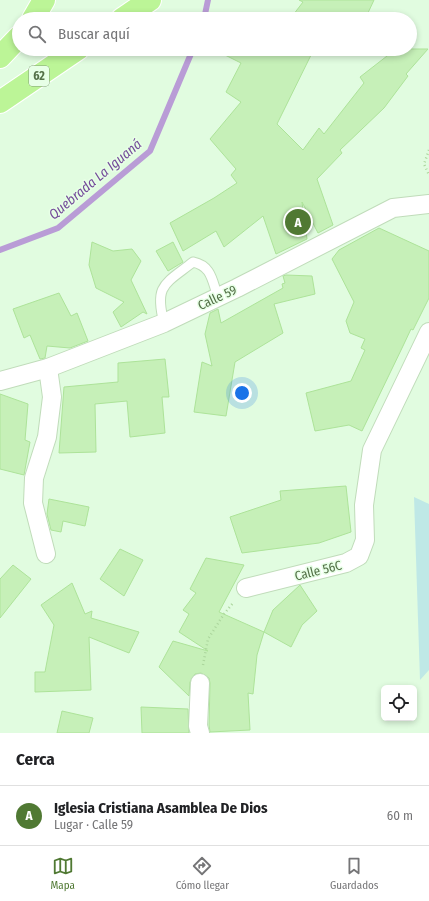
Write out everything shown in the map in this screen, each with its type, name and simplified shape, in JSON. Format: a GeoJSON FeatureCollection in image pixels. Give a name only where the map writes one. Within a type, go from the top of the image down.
{"type":"FeatureCollection","features":[{"type":"Feature","properties":{"kind":"highway"},"geometry":{"type":"LineString","coordinates":[[37,12],[44,0]]}},
{"type":"Feature","properties":{"kind":"highway"},"geometry":{"type":"LineString","coordinates":[[132,12],[150,0]]}},
{"type":"Feature","properties":{"kind":"highway"},"geometry":{"type":"LineString","coordinates":[[0,57],[12,44]]}},
{"type":"Feature","properties":{"kind":"highway","name":"62"},"geometry":{"type":"LineString","coordinates":[[0,102],[68,56]]}},
{"type":"Feature","properties":{"kind":"street","name":"Calle 59"},"geometry":{"type":"LineString","coordinates":[[0,381],[48,368],[164,323],[393,208],[429,204]]}},
{"type":"Feature","properties":{"kind":"street","name":"Calle 56C"},"geometry":{"type":"LineString","coordinates":[[246,588],[346,563],[359,556],[365,540],[364,505],[372,450],[429,332]]}},
{"type":"Feature","properties":{"kind":"street"},"geometry":{"type":"LineString","coordinates":[[46,554],[33,503],[34,478],[47,437],[52,397],[48,368]]}},
{"type":"Feature","properties":{"kind":"street"},"geometry":{"type":"LineString","coordinates":[[200,683],[198,726],[200,733]]}},
{"type":"Feature","properties":{"kind":"lane"},"geometry":{"type":"LineString","coordinates":[[164,323],[159,303],[164,284],[192,262],[202,264],[209,271],[218,297]]}},
{"type":"Feature","properties":{"kind":"path"},"geometry":{"type":"LineString","coordinates":[[429,150],[424,164],[429,175]]}},
{"type":"Feature","properties":{"kind":"path"},"geometry":{"type":"LineString","coordinates":[[200,683],[208,639],[224,614],[246,588]]}},
{"type":"Feature","properties":{"kind":"shaded area"},"geometry":{"type":"Polygon","coordinates":[[[414,497],[429,504],[429,670],[420,680],[414,497]]]}},
{"type":"Feature","properties":{"kind":"building"},"geometry":{"type":"Polygon","coordinates":[[[299,0],[374,0],[368,12],[295,12],[303,2],[299,0]]]}},
{"type":"Feature","properties":{"kind":"building"},"geometry":{"type":"Polygon","coordinates":[[[417,49],[428,49],[406,74],[408,76],[384,108],[340,150],[342,153],[317,179],[333,225],[318,233],[302,202],[307,239],[276,254],[263,216],[224,247],[216,231],[183,251],[170,223],[237,183],[231,175],[236,169],[210,139],[241,102],[226,92],[241,63],[227,56],[311,56],[277,124],[303,150],[319,128],[324,134],[364,83],[360,77],[387,56],[417,56],[417,49]]]}},
{"type":"Feature","properties":{"kind":"building"},"geometry":{"type":"Polygon","coordinates":[[[379,228],[429,251],[429,298],[413,330],[411,329],[362,431],[349,425],[315,431],[306,393],[351,381],[365,350],[361,348],[365,339],[350,333],[346,321],[354,302],[332,259],[339,250],[379,228]]]}},
{"type":"Feature","properties":{"kind":"building"},"geometry":{"type":"Polygon","coordinates":[[[92,242],[113,251],[132,249],[141,261],[131,280],[147,314],[143,312],[121,327],[113,312],[124,302],[96,288],[89,265],[92,242]]]}},
{"type":"Feature","properties":{"kind":"building"},"geometry":{"type":"Polygon","coordinates":[[[173,242],[183,262],[168,271],[156,251],[173,242]]]}},
{"type":"Feature","properties":{"kind":"building"},"geometry":{"type":"Polygon","coordinates":[[[283,276],[312,276],[315,294],[274,304],[283,333],[235,362],[226,416],[194,412],[202,362],[212,366],[205,334],[210,313],[218,309],[221,323],[283,288],[282,284],[285,283],[283,276]]]}},
{"type":"Feature","properties":{"kind":"building"},"geometry":{"type":"Polygon","coordinates":[[[59,293],[71,316],[77,313],[88,341],[70,348],[47,346],[45,358],[40,359],[30,335],[24,338],[13,309],[59,293]]]}},
{"type":"Feature","properties":{"kind":"building"},"geometry":{"type":"Polygon","coordinates":[[[165,359],[169,397],[162,397],[165,433],[130,437],[127,401],[95,404],[96,452],[59,453],[64,387],[118,382],[118,363],[165,359]]]}},
{"type":"Feature","properties":{"kind":"building"},"geometry":{"type":"Polygon","coordinates":[[[0,394],[28,404],[25,440],[30,442],[24,475],[0,469],[0,394]]]}},
{"type":"Feature","properties":{"kind":"building"},"geometry":{"type":"Polygon","coordinates":[[[346,486],[351,532],[319,543],[242,553],[230,517],[281,500],[280,491],[346,486]]]}},
{"type":"Feature","properties":{"kind":"building"},"geometry":{"type":"Polygon","coordinates":[[[49,499],[89,507],[85,526],[63,521],[61,532],[51,530],[47,514],[49,499]]]}},
{"type":"Feature","properties":{"kind":"building"},"geometry":{"type":"Polygon","coordinates":[[[120,549],[143,560],[124,596],[100,579],[120,549]]]}},
{"type":"Feature","properties":{"kind":"building"},"geometry":{"type":"Polygon","coordinates":[[[206,558],[244,565],[219,612],[264,632],[257,655],[253,694],[248,693],[250,730],[210,732],[209,678],[201,673],[195,674],[190,682],[189,696],[159,667],[173,641],[208,651],[179,632],[189,614],[183,610],[196,593],[190,589],[206,558]]]}},
{"type":"Feature","properties":{"kind":"building"},"geometry":{"type":"Polygon","coordinates":[[[13,565],[31,579],[0,618],[0,579],[13,565]]]}},
{"type":"Feature","properties":{"kind":"building"},"geometry":{"type":"Polygon","coordinates":[[[72,583],[85,614],[92,611],[91,618],[139,632],[129,653],[89,637],[91,690],[35,692],[35,672],[45,672],[54,625],[41,605],[72,583]]]}},
{"type":"Feature","properties":{"kind":"building"},"geometry":{"type":"Polygon","coordinates":[[[300,585],[317,611],[302,625],[291,647],[264,632],[273,610],[300,585]]]}},
{"type":"Feature","properties":{"kind":"building"},"geometry":{"type":"Polygon","coordinates":[[[141,707],[188,709],[189,733],[142,733],[141,707]]]}},
{"type":"Feature","properties":{"kind":"building"},"geometry":{"type":"Polygon","coordinates":[[[62,711],[93,718],[89,733],[57,733],[62,711]]]}},
{"type":"Feature","properties":{"kind":"waterway","name":"Quebrada La Iguaná"},"geometry":{"type":"LineString","coordinates":[[205,12],[208,0]]}},
{"type":"Feature","properties":{"kind":"waterway","name":"Quebrada La Iguaná"},"geometry":{"type":"LineString","coordinates":[[0,250],[58,228],[150,151],[190,56]]}},
{"type":"Feature","properties":{"kind":"place","name":"Iglesia Cristiana Asamblea De Dios"},"geometry":{"type":"Point","coordinates":[298,222]}}]}
